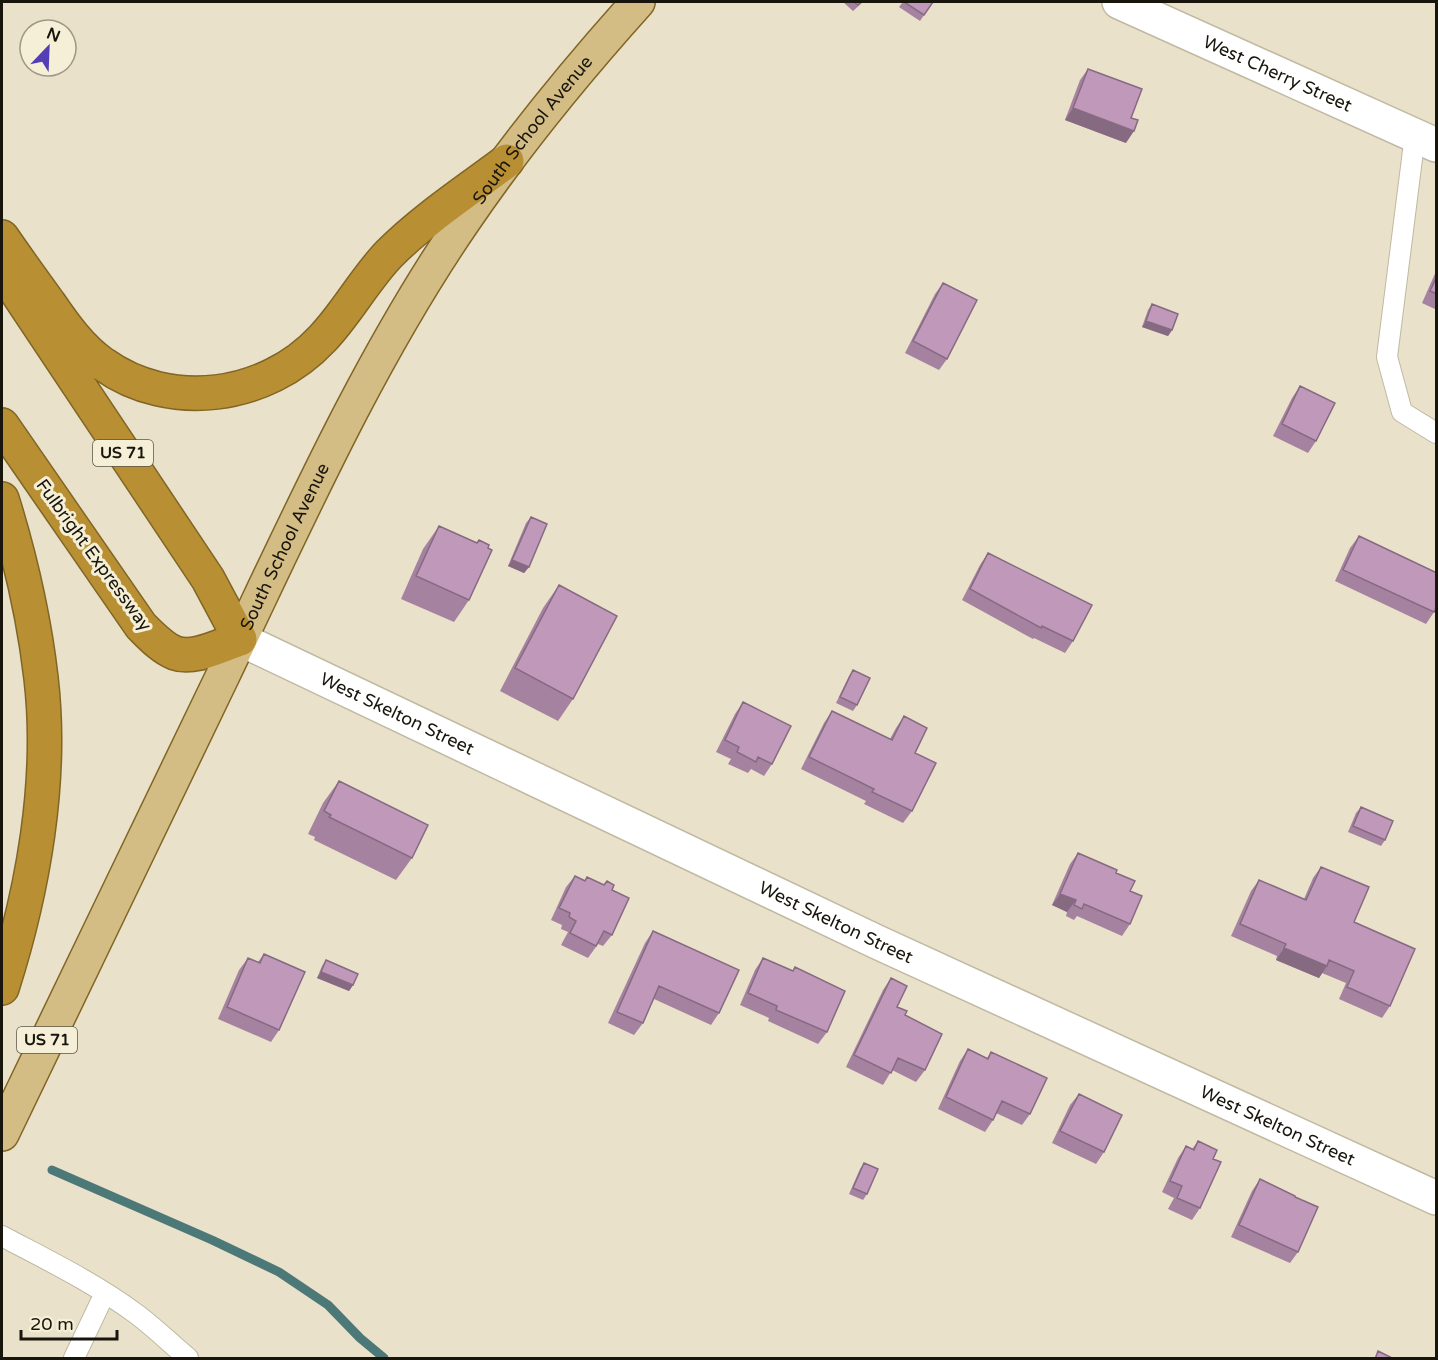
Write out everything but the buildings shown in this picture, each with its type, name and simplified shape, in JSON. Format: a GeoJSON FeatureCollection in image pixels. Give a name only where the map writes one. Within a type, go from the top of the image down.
{"type":"FeatureCollection","features":[{"type":"Feature","properties":{"kind":"highway"},"geometry":{"type":"LineString","coordinates":[[2,237],[71,333],[102,364],[131,380],[158,390],[186,394],[210,394],[242,387],[270,377],[296,361],[320,342],[343,316],[388,255],[414,231],[507,161]]}},
{"type":"Feature","properties":{"kind":"highway","name":"US 71"},"geometry":{"type":"LineString","coordinates":[[2,270],[208,579],[240,639]]}},
{"type":"Feature","properties":{"kind":"highway","name":"Fulbright Expressway"},"geometry":{"type":"LineString","coordinates":[[2,425],[141,626],[155,640],[174,653],[191,654],[240,639]]}},
{"type":"Feature","properties":{"kind":"highway"},"geometry":{"type":"LineString","coordinates":[[2,500],[28,597],[41,678],[44,717],[42,783],[34,862],[24,911],[2,988]]}},
{"type":"Feature","properties":{"kind":"main road","name":"South School Avenue"},"geometry":{"type":"LineString","coordinates":[[2,1134],[240,639],[369,379],[462,223],[568,81],[638,2]]}},
{"type":"Feature","properties":{"kind":"street","name":"West Cherry Street"},"geometry":{"type":"LineString","coordinates":[[1119,2],[1426,140]]}},
{"type":"Feature","properties":{"kind":"street","name":"West Skelton Street"},"geometry":{"type":"LineString","coordinates":[[240,639],[877,942],[1437,1198]]}},
{"type":"Feature","properties":{"kind":"lane"},"geometry":{"type":"LineString","coordinates":[[1426,140],[1387,357],[1402,412],[1437,433]]}},
{"type":"Feature","properties":{"kind":"lane"},"geometry":{"type":"LineString","coordinates":[[2,1236],[105,1293],[136,1314],[188,1359]]}},
{"type":"Feature","properties":{"kind":"lane"},"geometry":{"type":"LineString","coordinates":[[74,1359],[105,1293]]}},
{"type":"Feature","properties":{"kind":"waterway"},"geometry":{"type":"LineString","coordinates":[[52,1170],[279,1272],[328,1305],[360,1338],[384,1358]]}}]}
